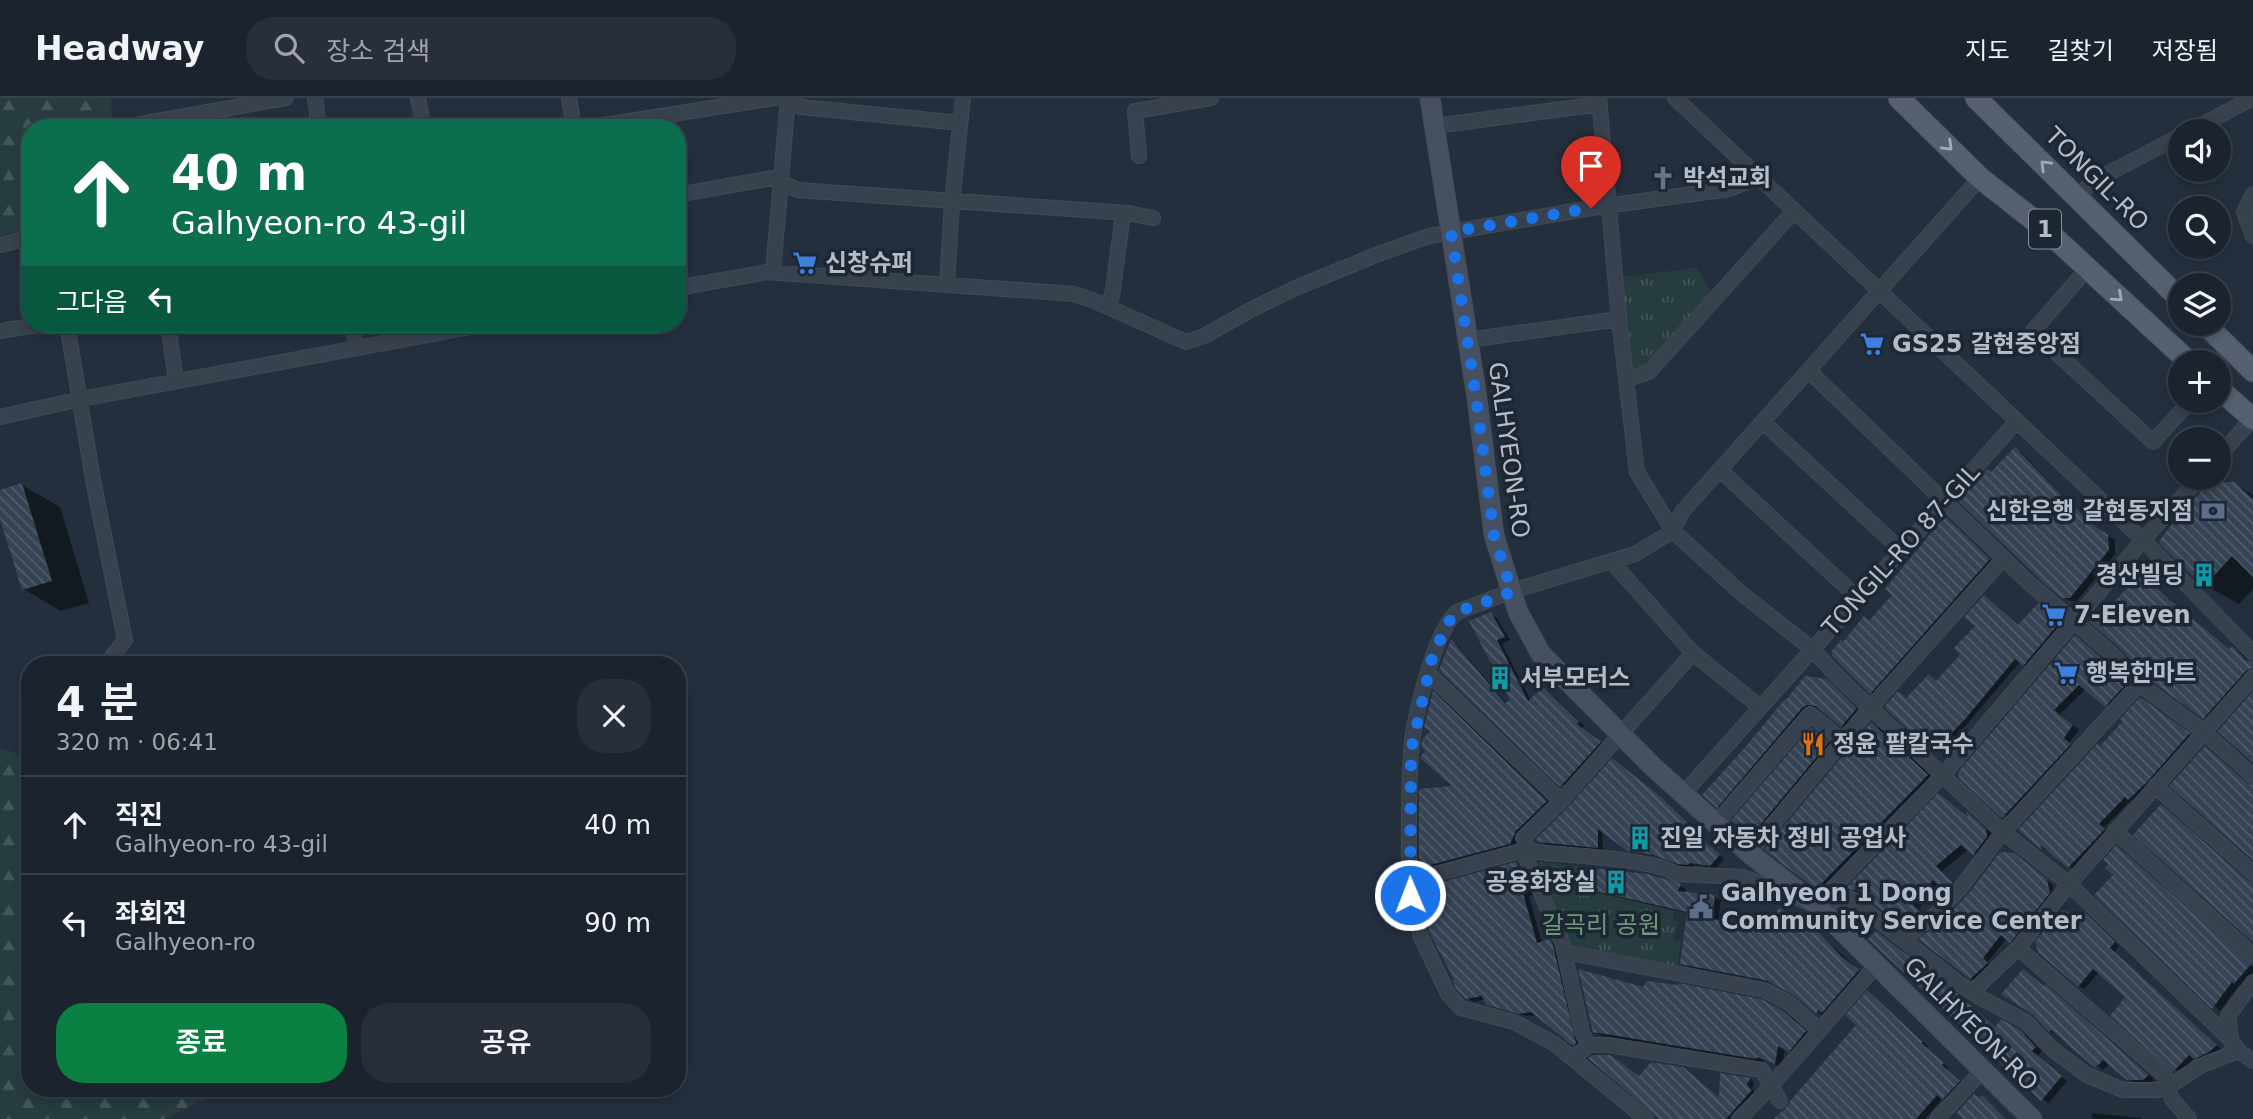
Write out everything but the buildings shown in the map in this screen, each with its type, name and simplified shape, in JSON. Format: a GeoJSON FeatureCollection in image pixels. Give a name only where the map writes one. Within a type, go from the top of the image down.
{"type":"FeatureCollection","features":[{"type":"Feature","properties":{"kind":"main road","name":"GALHYEON-RO"},"geometry":{"type":"LineString","coordinates":[[1430,98],[1468,340],[1494,536],[1508,593],[1541,654],[1683,794],[1749,853],[1816,905],[2032,1119]]}},
{"type":"Feature","properties":{"kind":"main road","name":"1"},"geometry":{"type":"LineString","coordinates":[[1899,98],[1980,178],[2044,228],[2176,350]]}},
{"type":"Feature","properties":{"kind":"main road","name":"TONGIL-RO"},"geometry":{"type":"LineString","coordinates":[[1976,98],[2168,287]]}},
{"type":"Feature","properties":{"kind":"main road"},"geometry":{"type":"LineString","coordinates":[[2217,336],[2253,371]]}},
{"type":"Feature","properties":{"kind":"main road"},"geometry":{"type":"LineString","coordinates":[[2231,400],[2253,419]]}},
{"type":"Feature","properties":{"kind":"street"},"geometry":{"type":"LineString","coordinates":[[176,119],[286,98]]}},
{"type":"Feature","properties":{"kind":"street"},"geometry":{"type":"LineString","coordinates":[[315,98],[318,119]]}},
{"type":"Feature","properties":{"kind":"street"},"geometry":{"type":"LineString","coordinates":[[418,98],[422,119]]}},
{"type":"Feature","properties":{"kind":"street"},"geometry":{"type":"LineString","coordinates":[[569,98],[572,119]]}},
{"type":"Feature","properties":{"kind":"street"},"geometry":{"type":"LineString","coordinates":[[947,285],[963,98]]}},
{"type":"Feature","properties":{"kind":"street"},"geometry":{"type":"LineString","coordinates":[[1139,156],[1135,111],[1211,98]]}},
{"type":"Feature","properties":{"kind":"street"},"geometry":{"type":"LineString","coordinates":[[1675,98],[2143,540],[2253,653]]}},
{"type":"Feature","properties":{"kind":"street"},"geometry":{"type":"LineString","coordinates":[[2213,119],[2253,98]]}},
{"type":"Feature","properties":{"kind":"street"},"geometry":{"type":"LineString","coordinates":[[646,119],[783,99],[801,107],[960,122]]}},
{"type":"Feature","properties":{"kind":"street"},"geometry":{"type":"LineString","coordinates":[[773,272],[781,183],[783,99]]}},
{"type":"Feature","properties":{"kind":"street"},"geometry":{"type":"LineString","coordinates":[[1435,126],[1600,101],[1619,319],[1637,472],[1673,531],[1741,593],[1812,649],[1683,794]]}},
{"type":"Feature","properties":{"kind":"street"},"geometry":{"type":"LineString","coordinates":[[2078,197],[2092,182],[2168,142]]}},
{"type":"Feature","properties":{"kind":"street"},"geometry":{"type":"LineString","coordinates":[[686,286],[773,272],[1074,294],[1186,342],[1204,336],[1256,307],[1349,266],[1429,236],[1729,189],[1759,177]]}},
{"type":"Feature","properties":{"kind":"street"},"geometry":{"type":"LineString","coordinates":[[686,193],[772,178],[797,190],[1153,218]]}},
{"type":"Feature","properties":{"kind":"street"},"geometry":{"type":"LineString","coordinates":[[1646,1119],[1555,1044],[1514,1023],[1461,1008],[1447,992],[1421,937],[1410,895],[1409,879],[1411,750],[1433,654],[1452,616],[1457,612],[1508,593],[1635,554],[1673,531],[1682,512],[1980,178]]}},
{"type":"Feature","properties":{"kind":"street"},"geometry":{"type":"LineString","coordinates":[[2253,194],[2244,212],[2253,236]]}},
{"type":"Feature","properties":{"kind":"street"},"geometry":{"type":"LineString","coordinates":[[1626,380],[1650,372],[1794,211]]}},
{"type":"Feature","properties":{"kind":"street"},"geometry":{"type":"LineString","coordinates":[[1106,306],[1112,296],[1123,214]]}},
{"type":"Feature","properties":{"kind":"street"},"geometry":{"type":"LineString","coordinates":[[0,245],[21,240]]}},
{"type":"Feature","properties":{"kind":"street"},"geometry":{"type":"LineString","coordinates":[[2087,269],[2033,331],[2153,442],[2179,413]]}},
{"type":"Feature","properties":{"kind":"street","name":"GALHYEON-RO"},"geometry":{"type":"LineString","coordinates":[[1468,340],[1619,319]]}},
{"type":"Feature","properties":{"kind":"street"},"geometry":{"type":"LineString","coordinates":[[0,331],[21,328]]}},
{"type":"Feature","properties":{"kind":"street"},"geometry":{"type":"LineString","coordinates":[[69,333],[125,640],[113,656]]}},
{"type":"Feature","properties":{"kind":"street"},"geometry":{"type":"LineString","coordinates":[[169,333],[176,382]]}},
{"type":"Feature","properties":{"kind":"street"},"geometry":{"type":"LineString","coordinates":[[354,333],[356,348]]}},
{"type":"Feature","properties":{"kind":"street"},"geometry":{"type":"LineString","coordinates":[[0,417],[80,399],[428,333]]}},
{"type":"Feature","properties":{"kind":"street"},"geometry":{"type":"LineString","coordinates":[[1809,371],[2003,559],[2113,655],[2139,684],[2203,731],[2253,776]]}},
{"type":"Feature","properties":{"kind":"street"},"geometry":{"type":"LineString","coordinates":[[2231,443],[2253,419]]}},
{"type":"Feature","properties":{"kind":"street","name":"TONGIL-RO 87-GIL"},"geometry":{"type":"LineString","coordinates":[[2017,421],[1812,649],[1840,679],[2003,832],[2069,884],[2235,1048],[2253,1061]]}},
{"type":"Feature","properties":{"kind":"street"},"geometry":{"type":"LineString","coordinates":[[1763,422],[1900,550]]}},
{"type":"Feature","properties":{"kind":"street"},"geometry":{"type":"LineString","coordinates":[[1720,471],[1858,598]]}},
{"type":"Feature","properties":{"kind":"street"},"geometry":{"type":"LineString","coordinates":[[1816,905],[1943,775],[2188,490]]}},
{"type":"Feature","properties":{"kind":"street"},"geometry":{"type":"LineString","coordinates":[[1749,853],[1871,707],[2003,559]]}},
{"type":"Feature","properties":{"kind":"street"},"geometry":{"type":"LineString","coordinates":[[1611,561],[1693,653],[1760,707]]}},
{"type":"Feature","properties":{"kind":"street"},"geometry":{"type":"LineString","coordinates":[[1588,1045],[1582,1032],[1565,953],[1523,838],[1561,802],[1693,653]]}},
{"type":"Feature","properties":{"kind":"street"},"geometry":{"type":"LineString","coordinates":[[1428,673],[1561,802]]}},
{"type":"Feature","properties":{"kind":"street"},"geometry":{"type":"LineString","coordinates":[[1972,992],[2018,948],[2069,884],[2253,677]]}},
{"type":"Feature","properties":{"kind":"street"},"geometry":{"type":"LineString","coordinates":[[1903,939],[1935,915],[1961,887],[2003,832],[2139,684]]}},
{"type":"Feature","properties":{"kind":"street"},"geometry":{"type":"LineString","coordinates":[[1717,823],[1810,714],[1844,742]]}},
{"type":"Feature","properties":{"kind":"street"},"geometry":{"type":"LineString","coordinates":[[2155,786],[2253,873]]}},
{"type":"Feature","properties":{"kind":"street"},"geometry":{"type":"LineString","coordinates":[[2115,831],[2253,955]]}},
{"type":"Feature","properties":{"kind":"street"},"geometry":{"type":"LineString","coordinates":[[1409,879],[1526,850],[1634,863],[1669,869],[1675,874],[1743,877],[1816,905],[1850,898],[1972,992],[2025,1021],[2052,1049],[2087,1074],[2123,1090],[2158,1090],[2168,1087],[2235,1048],[2228,1016],[2253,982]]}},
{"type":"Feature","properties":{"kind":"street"},"geometry":{"type":"LineString","coordinates":[[2018,948],[2165,1076],[2172,1099],[2189,1119]]}},
{"type":"Feature","properties":{"kind":"street"},"geometry":{"type":"LineString","coordinates":[[1565,953],[1764,990],[1789,1003],[1818,1029]]}},
{"type":"Feature","properties":{"kind":"street","name":"GALHYEON-RO"},"geometry":{"type":"LineString","coordinates":[[1739,1119],[1771,1087],[1818,1029],[1877,965]]}},
{"type":"Feature","properties":{"kind":"street"},"geometry":{"type":"LineString","coordinates":[[1573,1059],[1588,1045],[1608,1045],[1762,1070],[1780,1101]]}},
{"type":"Feature","properties":{"kind":"street"},"geometry":{"type":"LineString","coordinates":[[1937,1119],[1983,1070]]}},
{"type":"Feature","properties":{"kind":"green space"},"geometry":{"type":"Polygon","coordinates":[[[0,98],[111,98],[112,119],[21,119],[21,231],[0,236],[0,98]]]}},
{"type":"Feature","properties":{"kind":"green space"},"geometry":{"type":"Polygon","coordinates":[[[1696,268],[1712,293],[1647,366],[1631,370],[1623,277],[1696,268]]]}},
{"type":"Feature","properties":{"kind":"green space"},"geometry":{"type":"Polygon","coordinates":[[[0,748],[21,755],[21,1097],[254,1097],[207,1098],[165,1119],[0,1119],[0,748]]]}},
{"type":"Feature","properties":{"kind":"green space","name":"갈곡리 공원"},"geometry":{"type":"Polygon","coordinates":[[[1539,862],[1591,868],[1591,890],[1673,911],[1673,920],[1679,922],[1673,940],[1681,941],[1677,968],[1565,952],[1536,883],[1539,862]]]}},
{"type":"Feature","properties":{"kind":"place","name":"박석교회"},"geometry":{"type":"Point","coordinates":[1663,178]}},
{"type":"Feature","properties":{"kind":"place","name":"신창슈퍼"},"geometry":{"type":"Point","coordinates":[805,263]}},
{"type":"Feature","properties":{"kind":"place","name":"GS25 갈현중앙점"},"geometry":{"type":"Point","coordinates":[1872,344]}},
{"type":"Feature","properties":{"kind":"place","name":"신한은행 갈현동지점"},"geometry":{"type":"Point","coordinates":[2213,511]}},
{"type":"Feature","properties":{"kind":"place","name":"경산빌딩"},"geometry":{"type":"Point","coordinates":[2204,575]}},
{"type":"Feature","properties":{"kind":"place","name":"7-Eleven"},"geometry":{"type":"Point","coordinates":[2054,615]}},
{"type":"Feature","properties":{"kind":"place","name":"행복한마트"},"geometry":{"type":"Point","coordinates":[2066,673]}},
{"type":"Feature","properties":{"kind":"place","name":"서부모터스"},"geometry":{"type":"Point","coordinates":[1500,678]}},
{"type":"Feature","properties":{"kind":"place","name":"정윤 팥칼국수"},"geometry":{"type":"Point","coordinates":[1813,744]}},
{"type":"Feature","properties":{"kind":"place","name":"진일 자동차 정비 공업사"},"geometry":{"type":"Point","coordinates":[1640,838]}},
{"type":"Feature","properties":{"kind":"place","name":"공용화장실"},"geometry":{"type":"Point","coordinates":[1616,882]}},
{"type":"Feature","properties":{"kind":"place","name":"Galhyeon 1 Dong Community Service Center"},"geometry":{"type":"Point","coordinates":[1701,907]}},
{"type":"Feature","properties":{"kind":"route"},"geometry":{"type":"LineString","coordinates":[[1410,895],[1411,750],[1433,654],[1452,616],[1457,612],[1512,592],[1494,536],[1451,232],[1591,208]]}}]}
